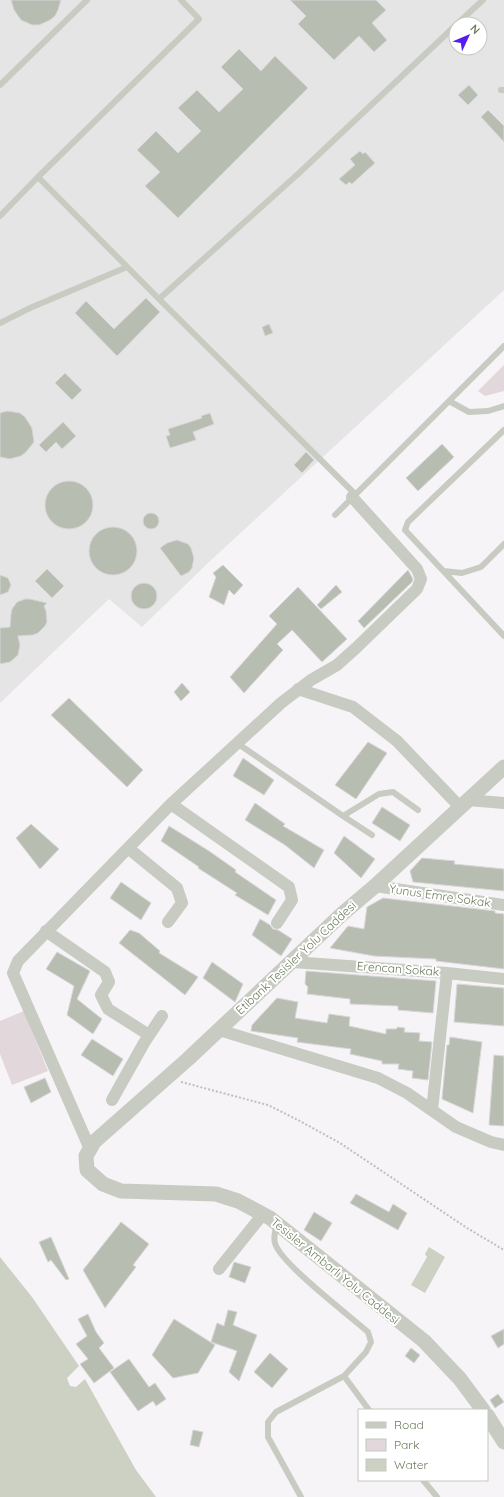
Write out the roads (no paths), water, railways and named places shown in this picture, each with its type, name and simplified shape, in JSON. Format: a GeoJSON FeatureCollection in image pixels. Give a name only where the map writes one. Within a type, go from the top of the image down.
{"type":"FeatureCollection","features":[{"type":"Feature","properties":{"kind":"street"},"geometry":{"type":"LineString","coordinates":[[90,1149],[13,973],[18,961],[46,931],[171,804],[281,703],[311,680],[337,665],[417,589],[421,579],[417,569],[354,496]]}},
{"type":"Feature","properties":{"kind":"street"},"geometry":{"type":"LineString","coordinates":[[298,690],[353,706],[397,742],[464,803],[504,803]]}},
{"type":"Feature","properties":{"kind":"street","name":"Etibank Tesisler Yolu Caddesi"},"geometry":{"type":"LineString","coordinates":[[90,1149],[94,1142],[167,1078],[504,767]]}},
{"type":"Feature","properties":{"kind":"street"},"geometry":{"type":"LineString","coordinates":[[171,804],[289,887],[292,900],[277,922]]}},
{"type":"Feature","properties":{"kind":"street"},"geometry":{"type":"LineString","coordinates":[[128,848],[177,888],[182,903],[168,922]]}},
{"type":"Feature","properties":{"kind":"street","name":"Yunus Emre Sokak"},"geometry":{"type":"LineString","coordinates":[[375,886],[504,905]]}},
{"type":"Feature","properties":{"kind":"street"},"geometry":{"type":"LineString","coordinates":[[46,931],[105,972],[109,982],[101,995],[108,1009],[149,1035]]}},
{"type":"Feature","properties":{"kind":"street","name":"Erencan Sokak"},"geometry":{"type":"LineString","coordinates":[[292,962],[447,973],[504,979]]}},
{"type":"Feature","properties":{"kind":"street"},"geometry":{"type":"LineString","coordinates":[[432,1110],[447,973]]}},
{"type":"Feature","properties":{"kind":"street"},"geometry":{"type":"LineString","coordinates":[[112,1100],[149,1035],[162,1016]]}},
{"type":"Feature","properties":{"kind":"street"},"geometry":{"type":"LineString","coordinates":[[219,1030],[378,1078],[406,1092],[456,1127],[491,1142],[504,1145]]}},
{"type":"Feature","properties":{"kind":"street","name":"Tesisler Ambarlı Yolu Caddesi"},"geometry":{"type":"LineString","coordinates":[[90,1149],[86,1156],[87,1170],[103,1184],[121,1191],[216,1194],[238,1201],[263,1214],[424,1342],[460,1379],[482,1409]]}},
{"type":"Feature","properties":{"kind":"street"},"geometry":{"type":"LineString","coordinates":[[219,1269],[263,1214]]}},
{"type":"Feature","properties":{"kind":"street"},"geometry":{"type":"LineString","coordinates":[[488,1417],[504,1442]]}},
{"type":"Feature","properties":{"kind":"lane"},"geometry":{"type":"LineString","coordinates":[[0,85],[87,0]]}},
{"type":"Feature","properties":{"kind":"lane"},"geometry":{"type":"LineString","coordinates":[[0,216],[198,19],[181,0]]}},
{"type":"Feature","properties":{"kind":"lane"},"geometry":{"type":"LineString","coordinates":[[465,16],[483,0]]}},
{"type":"Feature","properties":{"kind":"lane"},"geometry":{"type":"LineString","coordinates":[[159,300],[298,174],[448,32]]}},
{"type":"Feature","properties":{"kind":"lane"},"geometry":{"type":"LineString","coordinates":[[38,177],[354,496]]}},
{"type":"Feature","properties":{"kind":"lane"},"geometry":{"type":"LineString","coordinates":[[0,324],[30,308],[127,267]]}},
{"type":"Feature","properties":{"kind":"lane"},"geometry":{"type":"LineString","coordinates":[[335,515],[504,346]]}},
{"type":"Feature","properties":{"kind":"lane"},"geometry":{"type":"LineString","coordinates":[[449,401],[469,412],[488,411],[504,406]]}},
{"type":"Feature","properties":{"kind":"lane"},"geometry":{"type":"LineString","coordinates":[[504,430],[408,522],[405,530],[504,636]]}},
{"type":"Feature","properties":{"kind":"lane"},"geometry":{"type":"LineString","coordinates":[[444,571],[462,573],[481,567],[504,544]]}},
{"type":"Feature","properties":{"kind":"lane"},"geometry":{"type":"LineString","coordinates":[[237,743],[372,835]]}},
{"type":"Feature","properties":{"kind":"lane"},"geometry":{"type":"LineString","coordinates":[[343,816],[379,794],[393,792],[418,810]]}},
{"type":"Feature","properties":{"kind":"lane"},"geometry":{"type":"LineString","coordinates":[[276,1223],[274,1242],[279,1252],[297,1271],[368,1332],[372,1342],[366,1352],[344,1376],[276,1412],[268,1422],[268,1437],[300,1497]]}},
{"type":"Feature","properties":{"kind":"lane"},"geometry":{"type":"LineString","coordinates":[[344,1376],[368,1409]]}},
{"type":"Feature","properties":{"kind":"lane"},"geometry":{"type":"LineString","coordinates":[[424,1481],[437,1497]]}},
{"type":"Feature","properties":{"kind":"water"},"geometry":{"type":"Polygon","coordinates":[[[429,1247],[445,1257],[425,1293],[411,1285],[427,1257],[425,1254],[429,1247]]]}},
{"type":"Feature","properties":{"kind":"water"},"geometry":{"type":"Polygon","coordinates":[[[0,1257],[32,1297],[79,1366],[67,1378],[70,1386],[76,1387],[85,1379],[136,1470],[156,1497],[0,1497],[0,1257]]]}}]}
